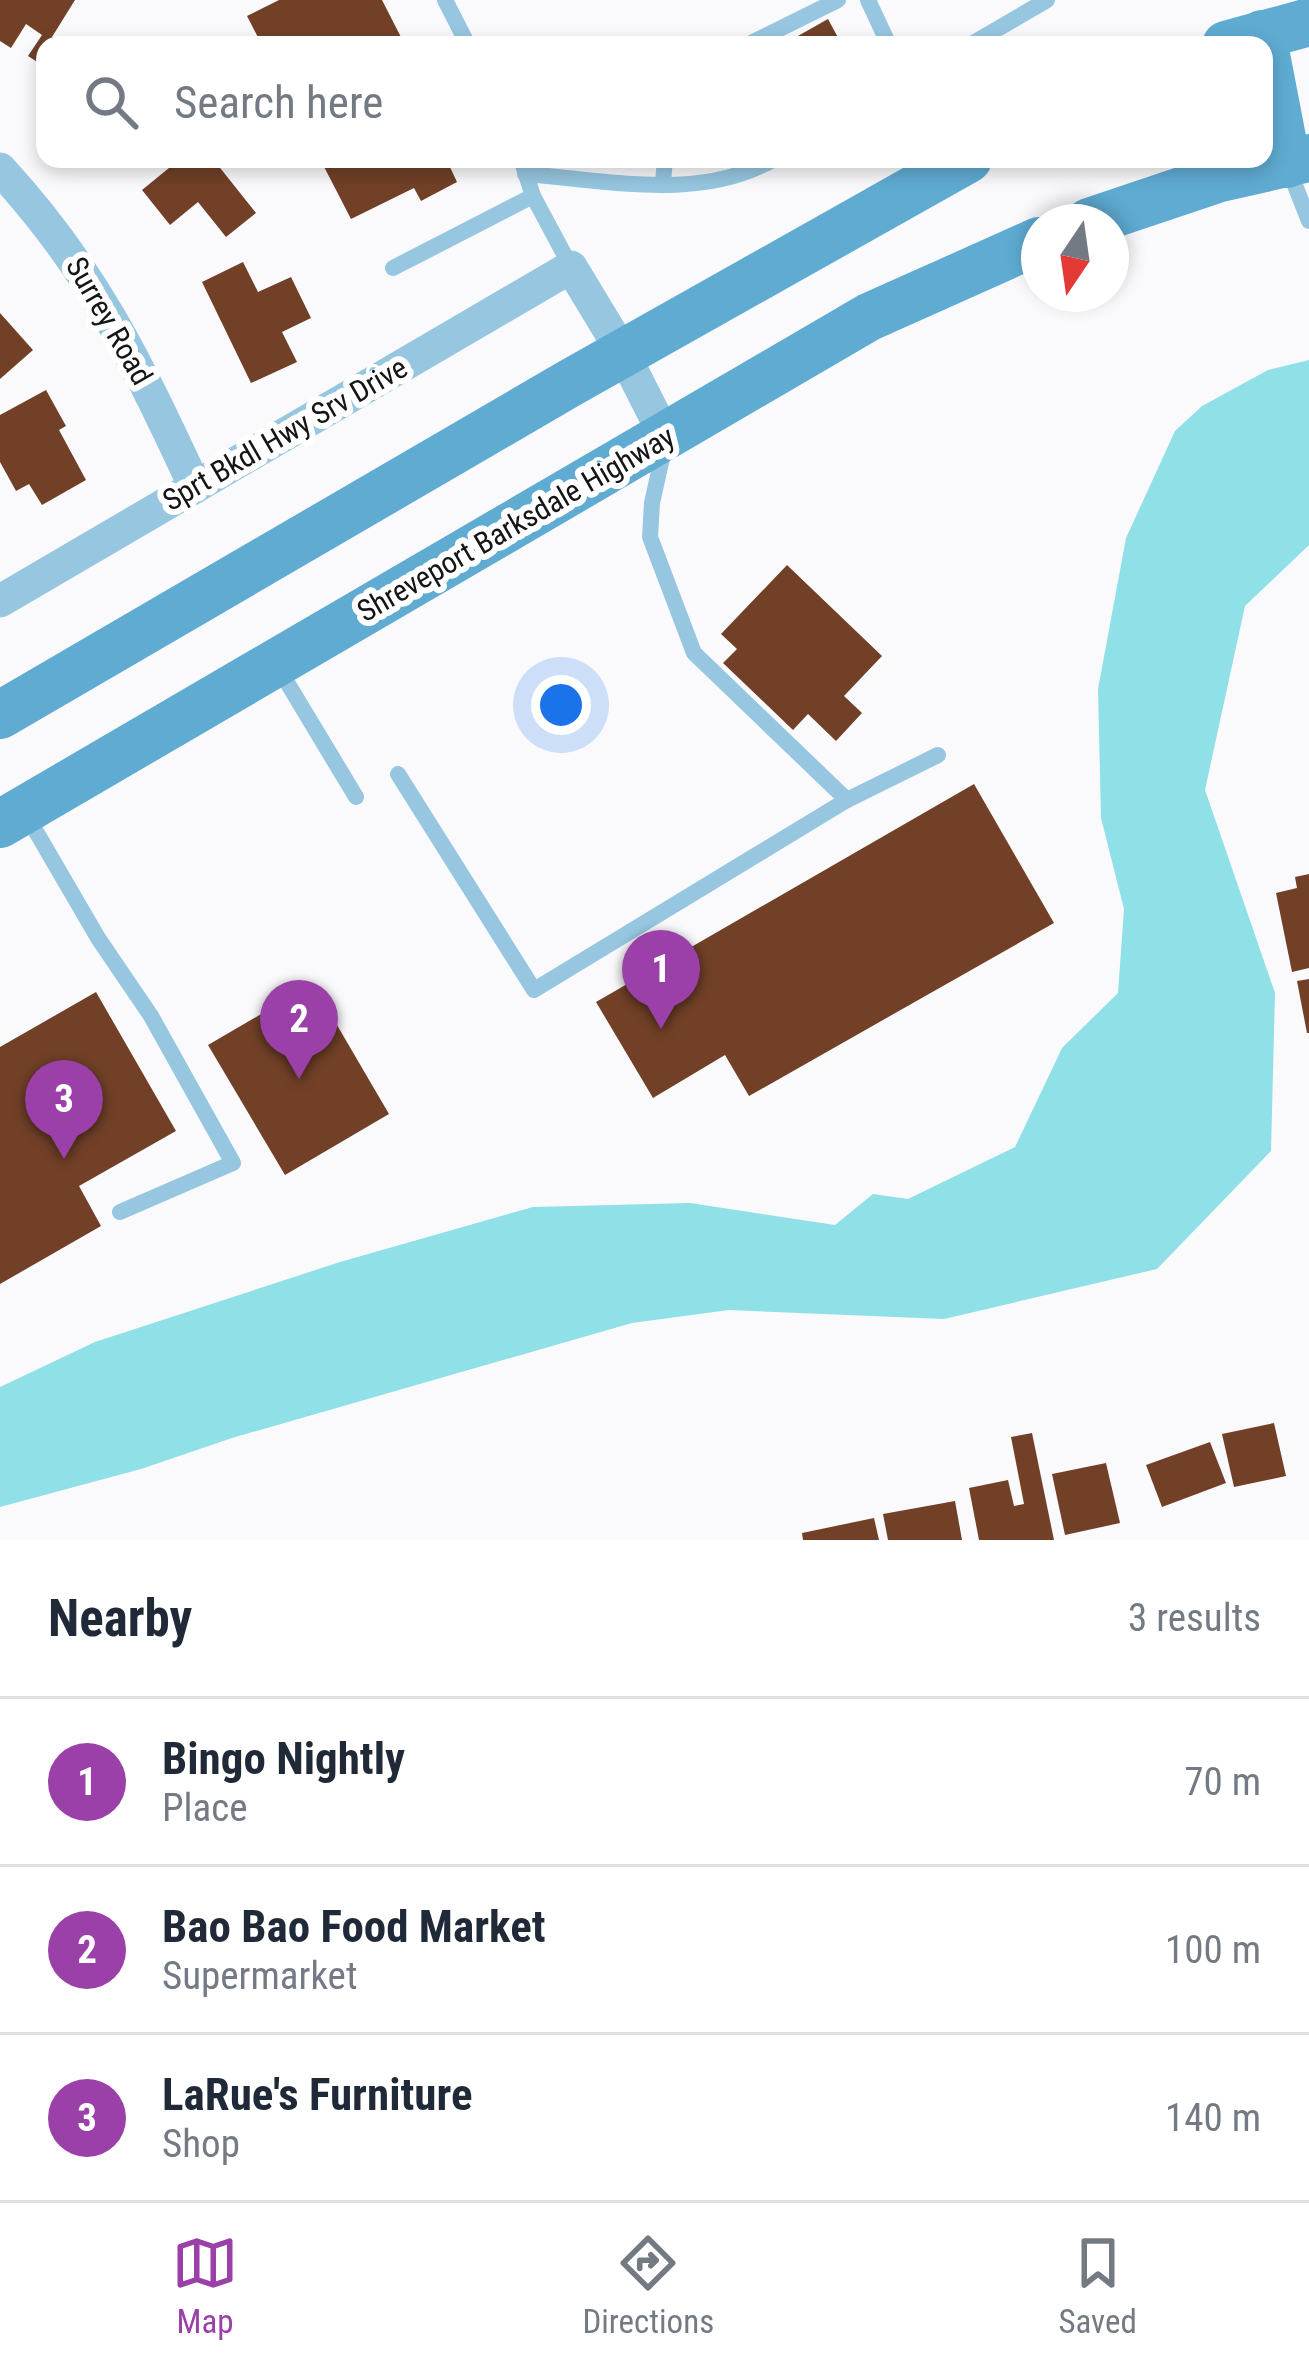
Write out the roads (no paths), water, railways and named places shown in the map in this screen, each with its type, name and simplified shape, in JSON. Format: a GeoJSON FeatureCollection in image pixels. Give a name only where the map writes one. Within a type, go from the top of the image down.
{"type":"FeatureCollection","features":[{"type":"Feature","properties":{"kind":"main road"},"geometry":{"type":"LineString","coordinates":[[1249,32],[1309,22]]}},
{"type":"Feature","properties":{"kind":"main road"},"geometry":{"type":"LineString","coordinates":[[1273,95],[1298,161]]}},
{"type":"Feature","properties":{"kind":"main road"},"geometry":{"type":"LineString","coordinates":[[0,715],[622,353],[952,168]]}},
{"type":"Feature","properties":{"kind":"main road"},"geometry":{"type":"LineString","coordinates":[[1129,209],[1266,168]]}},
{"type":"Feature","properties":{"kind":"main road","name":"Shreveport Barksdale Highway"},"geometry":{"type":"LineString","coordinates":[[12,817],[869,317],[1021,249]]}},
{"type":"Feature","properties":{"kind":"street","name":"Surrey Road"},"geometry":{"type":"LineString","coordinates":[[0,169],[41,213],[110,313],[195,487]]}},
{"type":"Feature","properties":{"kind":"street"},"geometry":{"type":"LineString","coordinates":[[571,267],[666,438]]}},
{"type":"Feature","properties":{"kind":"street","name":"Sprt Bkdl Hwy Srv Drive"},"geometry":{"type":"LineString","coordinates":[[0,601],[571,267]]}},
{"type":"Feature","properties":{"kind":"lane"},"geometry":{"type":"LineString","coordinates":[[445,0],[463,36]]}},
{"type":"Feature","properties":{"kind":"lane"},"geometry":{"type":"LineString","coordinates":[[765,36],[838,0]]}},
{"type":"Feature","properties":{"kind":"lane"},"geometry":{"type":"LineString","coordinates":[[868,0],[885,36]]}},
{"type":"Feature","properties":{"kind":"lane"},"geometry":{"type":"LineString","coordinates":[[985,36],[1047,0]]}},
{"type":"Feature","properties":{"kind":"lane"},"geometry":{"type":"LineString","coordinates":[[1298,161],[1309,221]]}},
{"type":"Feature","properties":{"kind":"lane"},"geometry":{"type":"LineString","coordinates":[[523,168],[571,267]]}},
{"type":"Feature","properties":{"kind":"lane"},"geometry":{"type":"LineString","coordinates":[[532,168],[693,185],[721,181],[752,168]]}},
{"type":"Feature","properties":{"kind":"lane"},"geometry":{"type":"LineString","coordinates":[[663,183],[664,168]]}},
{"type":"Feature","properties":{"kind":"lane"},"geometry":{"type":"LineString","coordinates":[[393,268],[533,196]]}},
{"type":"Feature","properties":{"kind":"lane"},"geometry":{"type":"LineString","coordinates":[[666,438],[650,537],[694,653],[847,800]]}},
{"type":"Feature","properties":{"kind":"lane"},"geometry":{"type":"LineString","coordinates":[[275,664],[356,797]]}},
{"type":"Feature","properties":{"kind":"lane"},"geometry":{"type":"LineString","coordinates":[[398,775],[534,990],[847,800],[938,755]]}},
{"type":"Feature","properties":{"kind":"lane"},"geometry":{"type":"LineString","coordinates":[[12,817],[151,1016],[233,1163],[120,1212]]}},
{"type":"Feature","properties":{"kind":"water"},"geometry":{"type":"Polygon","coordinates":[[[1309,360],[1309,545],[1245,606],[1205,790],[1275,993],[1271,1151],[1157,1269],[944,1319],[729,1310],[632,1323],[0,1507],[0,1387],[95,1342],[340,1262],[533,1207],[690,1203],[835,1225],[873,1194],[908,1199],[1015,1147],[1062,1048],[1118,993],[1124,909],[1101,818],[1098,689],[1126,538],[1175,431],[1202,406],[1268,370],[1309,360]]]}},
{"type":"Feature","properties":{"kind":"place","name":"Bingo Nightly"},"geometry":{"type":"Point","coordinates":[661,1029]}},
{"type":"Feature","properties":{"kind":"place","name":"Bao Bao Food Market"},"geometry":{"type":"Point","coordinates":[299,1079]}},
{"type":"Feature","properties":{"kind":"place","name":"LaRue's Furniture"},"geometry":{"type":"Point","coordinates":[64,1159]}}]}
